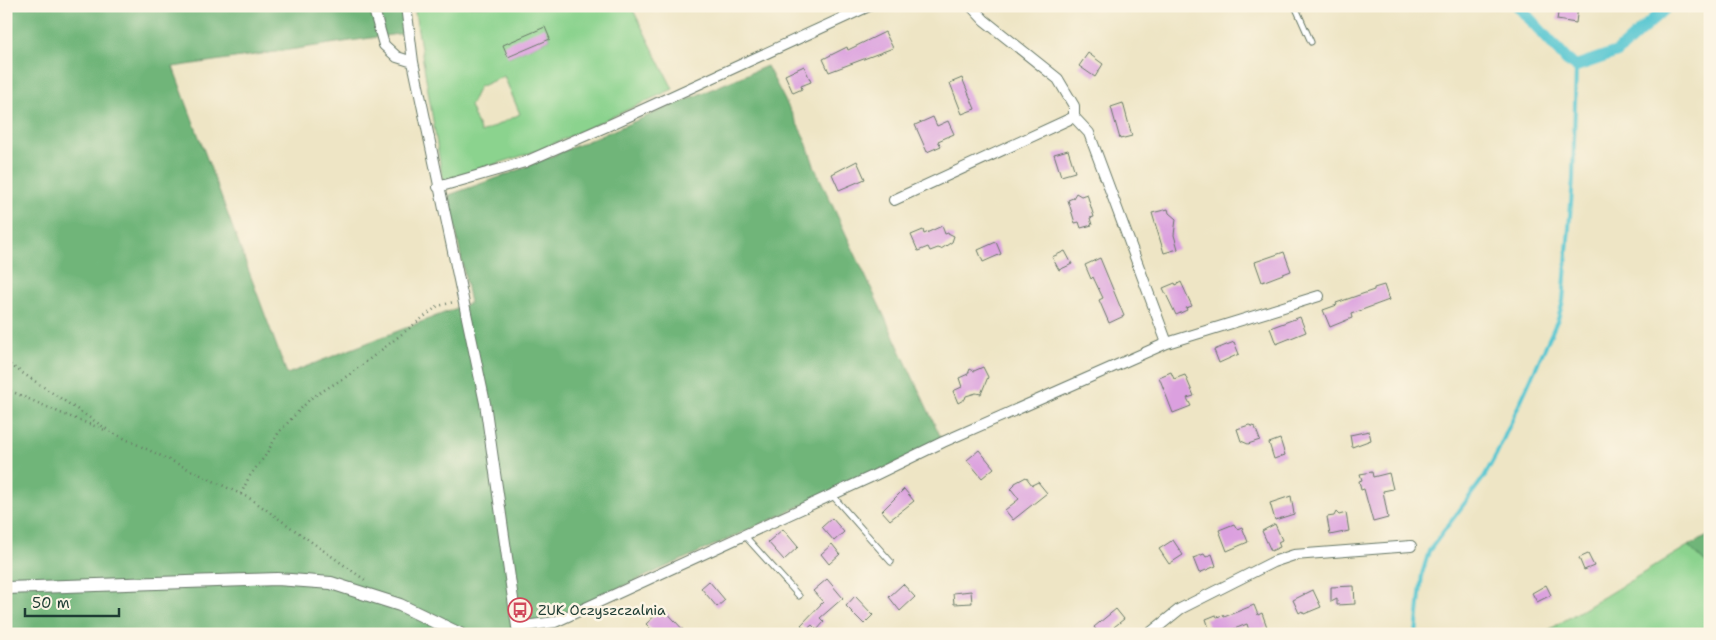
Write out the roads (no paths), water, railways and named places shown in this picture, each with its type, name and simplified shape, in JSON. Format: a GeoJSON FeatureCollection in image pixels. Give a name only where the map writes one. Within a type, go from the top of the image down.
{"type":"FeatureCollection","features":[{"type":"Feature","properties":{"kind":"street"},"geometry":{"type":"LineString","coordinates":[[373,6],[384,45],[397,57],[413,62]]}},
{"type":"Feature","properties":{"kind":"street"},"geometry":{"type":"LineString","coordinates":[[406,6],[413,62],[485,403],[518,631],[554,622],[943,442],[1167,343],[1319,296]]}},
{"type":"Feature","properties":{"kind":"street"},"geometry":{"type":"LineString","coordinates":[[438,187],[525,162],[869,6]]}},
{"type":"Feature","properties":{"kind":"street"},"geometry":{"type":"LineString","coordinates":[[971,6],[984,20],[1058,79],[1074,106],[1074,117],[1089,133],[1167,343]]}},
{"type":"Feature","properties":{"kind":"street"},"geometry":{"type":"LineString","coordinates":[[894,200],[1074,117]]}},
{"type":"Feature","properties":{"kind":"street"},"geometry":{"type":"LineString","coordinates":[[1149,634],[1180,609],[1273,562],[1294,555],[1411,546]]}},
{"type":"Feature","properties":{"kind":"street"},"geometry":{"type":"LineString","coordinates":[[6,588],[276,579],[331,583],[400,605],[460,634]]}},
{"type":"Feature","properties":{"kind":"lane"},"geometry":{"type":"LineString","coordinates":[[1295,6],[1311,42]]}},
{"type":"Feature","properties":{"kind":"lane"},"geometry":{"type":"LineString","coordinates":[[832,495],[891,562]]}},
{"type":"Feature","properties":{"kind":"lane"},"geometry":{"type":"LineString","coordinates":[[744,535],[799,596]]}},
{"type":"Feature","properties":{"kind":"waterway"},"geometry":{"type":"LineString","coordinates":[[1518,6],[1567,60],[1576,66],[1617,52],[1668,6]]}},
{"type":"Feature","properties":{"kind":"waterway"},"geometry":{"type":"LineString","coordinates":[[1416,634],[1422,574],[1429,551],[1484,477],[1497,453],[1558,319],[1563,301],[1573,179],[1576,66]]}},
{"type":"Feature","properties":{"kind":"place","name":"ZUK Oczyszczalnia"},"geometry":{"type":"Point","coordinates":[520,610]}}]}
